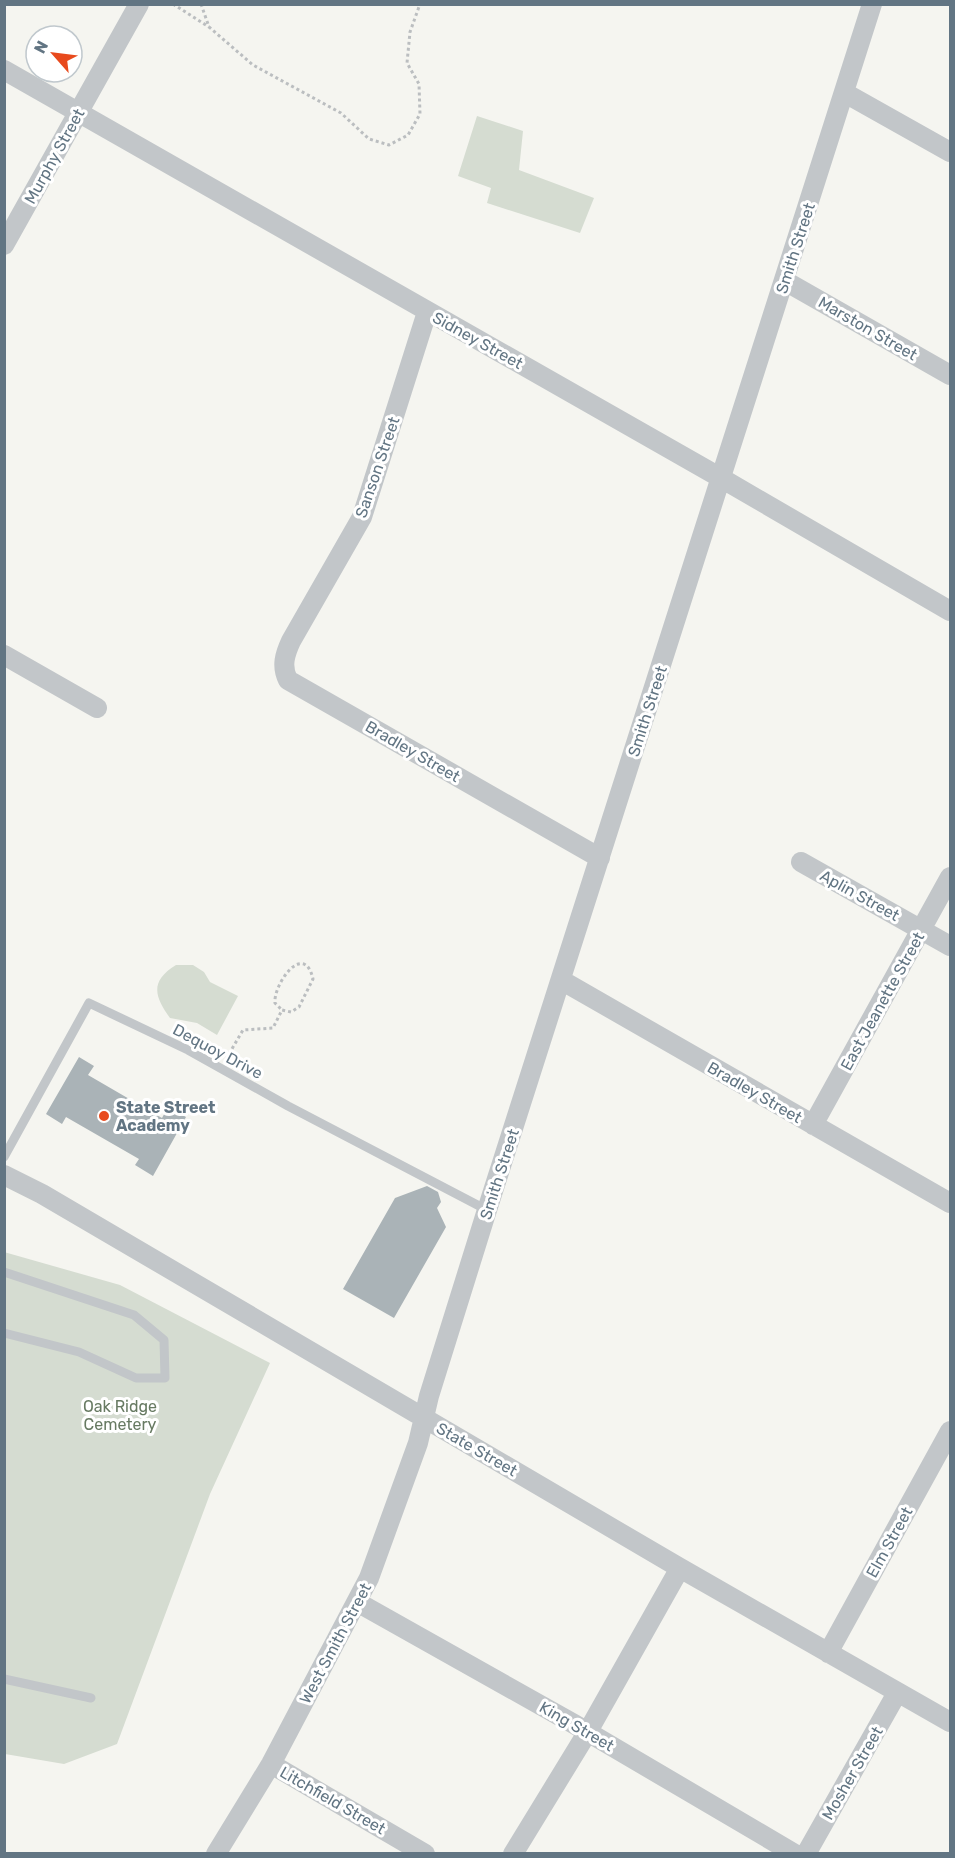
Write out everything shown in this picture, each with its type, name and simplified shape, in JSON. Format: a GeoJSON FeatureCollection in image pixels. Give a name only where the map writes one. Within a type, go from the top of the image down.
{"type":"FeatureCollection","features":[{"type":"Feature","properties":{"kind":"street","name":"Murphy Street"},"geometry":{"type":"LineString","coordinates":[[4,245],[140,4]]}},
{"type":"Feature","properties":{"kind":"street","name":"Smith Street"},"geometry":{"type":"LineString","coordinates":[[424,1418],[487,1210],[872,4]]}},
{"type":"Feature","properties":{"kind":"street","name":"Sidney Street"},"geometry":{"type":"LineString","coordinates":[[4,70],[951,611]]}},
{"type":"Feature","properties":{"kind":"street"},"geometry":{"type":"LineString","coordinates":[[845,93],[951,152]]}},
{"type":"Feature","properties":{"kind":"street","name":"Marston Street"},"geometry":{"type":"LineString","coordinates":[[785,281],[951,375]]}},
{"type":"Feature","properties":{"kind":"street","name":"Sanson Street"},"geometry":{"type":"LineString","coordinates":[[288,680],[284,672],[285,655],[288,648],[362,517],[371,494],[427,312]]}},
{"type":"Feature","properties":{"kind":"street"},"geometry":{"type":"LineString","coordinates":[[4,655],[96,708]]}},
{"type":"Feature","properties":{"kind":"street","name":"Bradley Street"},"geometry":{"type":"LineString","coordinates":[[288,680],[600,858]]}},
{"type":"Feature","properties":{"kind":"street","name":"Aplin Street"},"geometry":{"type":"LineString","coordinates":[[801,862],[951,946]]}},
{"type":"Feature","properties":{"kind":"street","name":"East Jeanette Street"},"geometry":{"type":"LineString","coordinates":[[813,1125],[951,877]]}},
{"type":"Feature","properties":{"kind":"street","name":"Bradley Street"},"geometry":{"type":"LineString","coordinates":[[561,980],[951,1203]]}},
{"type":"Feature","properties":{"kind":"street","name":"State Street"},"geometry":{"type":"LineString","coordinates":[[4,1175],[42,1194],[680,1568],[951,1722]]}},
{"type":"Feature","properties":{"kind":"street","name":"West Smith Street"},"geometry":{"type":"LineString","coordinates":[[216,1854],[271,1764],[369,1578],[418,1443],[424,1418]]}},
{"type":"Feature","properties":{"kind":"street","name":"Elm Street"},"geometry":{"type":"LineString","coordinates":[[828,1653],[951,1431]]}},
{"type":"Feature","properties":{"kind":"street"},"geometry":{"type":"LineString","coordinates":[[513,1854],[587,1733],[680,1568]]}},
{"type":"Feature","properties":{"kind":"street","name":"King Street"},"geometry":{"type":"LineString","coordinates":[[357,1602],[795,1854]]}},
{"type":"Feature","properties":{"kind":"street","name":"Mosher Street"},"geometry":{"type":"LineString","coordinates":[[806,1854],[897,1693]]}},
{"type":"Feature","properties":{"kind":"street","name":"Litchfield Street"},"geometry":{"type":"LineString","coordinates":[[271,1764],[425,1854]]}},
{"type":"Feature","properties":{"kind":"lane","name":"Dequoy Drive"},"geometry":{"type":"LineString","coordinates":[[4,1157],[89,1003],[188,1050],[352,1140],[487,1210]]}},
{"type":"Feature","properties":{"kind":"lane"},"geometry":{"type":"LineString","coordinates":[[4,1272],[134,1316],[164,1340],[165,1378],[136,1378],[79,1352],[4,1333]]}},
{"type":"Feature","properties":{"kind":"lane"},"geometry":{"type":"LineString","coordinates":[[4,1679],[91,1698]]}},
{"type":"Feature","properties":{"kind":"path"},"geometry":{"type":"LineString","coordinates":[[173,4],[209,27],[253,65],[341,113],[369,139],[389,145],[408,135],[420,114],[419,84],[407,63],[410,32],[420,4]]}},
{"type":"Feature","properties":{"kind":"path"},"geometry":{"type":"LineString","coordinates":[[201,4],[209,27]]}},
{"type":"Feature","properties":{"kind":"path"},"geometry":{"type":"LineString","coordinates":[[298,963],[306,965],[311,969],[313,979],[299,1007],[291,1012],[282,1010],[275,1003],[274,996],[290,968],[298,963]]}},
{"type":"Feature","properties":{"kind":"path"},"geometry":{"type":"LineString","coordinates":[[221,1068],[243,1030],[273,1028],[282,1010]]}},
{"type":"Feature","properties":{"kind":"green space"},"geometry":{"type":"Polygon","coordinates":[[[477,116],[523,131],[519,170],[594,198],[580,233],[487,203],[491,188],[458,176],[477,116]]]}},
{"type":"Feature","properties":{"kind":"green space"},"geometry":{"type":"Polygon","coordinates":[[[176,965],[193,965],[204,972],[210,982],[238,996],[217,1035],[197,1023],[170,1018],[165,1010],[158,996],[158,983],[176,965]]]}},
{"type":"Feature","properties":{"kind":"green space","name":"Oak Ridge Cemetery"},"geometry":{"type":"Polygon","coordinates":[[[4,1252],[120,1285],[270,1363],[210,1494],[117,1744],[64,1764],[5,1754],[4,1252]]]}},
{"type":"Feature","properties":{"kind":"building","name":"State Street Academy"},"geometry":{"type":"Polygon","coordinates":[[[79,1057],[94,1066],[88,1075],[162,1118],[168,1107],[186,1117],[153,1176],[135,1165],[139,1159],[66,1117],[62,1124],[46,1114],[79,1057]]]}},
{"type":"Feature","properties":{"kind":"building"},"geometry":{"type":"Polygon","coordinates":[[[427,1186],[438,1192],[441,1202],[437,1208],[446,1227],[394,1318],[343,1289],[395,1198],[427,1186]]]}},
{"type":"Feature","properties":{"kind":"place","name":"State Street Academy"},"geometry":{"type":"Point","coordinates":[104,1116]}}]}
